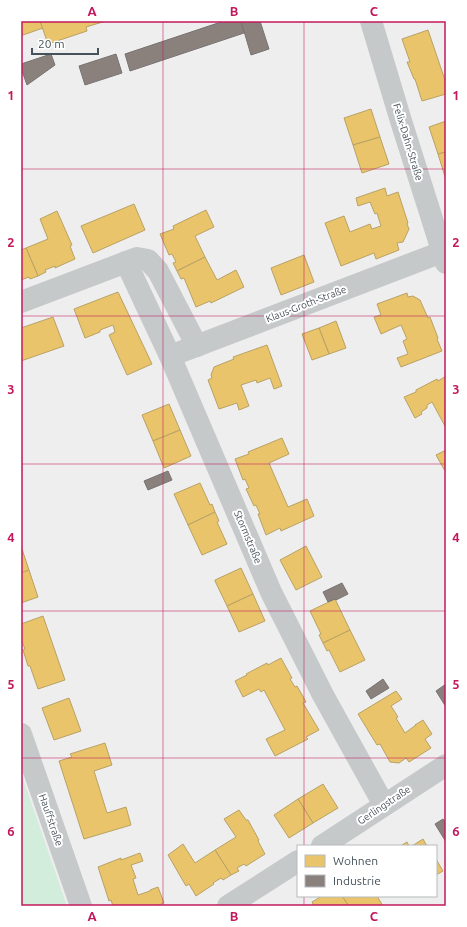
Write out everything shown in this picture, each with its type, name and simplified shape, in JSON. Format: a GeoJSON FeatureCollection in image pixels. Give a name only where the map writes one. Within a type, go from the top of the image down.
{"type":"FeatureCollection","features":[{"type":"Feature","properties":{"kind":"street","name":"Felix-Dahn-Straße"},"geometry":{"type":"LineString","coordinates":[[371,21],[444,258]]}},
{"type":"Feature","properties":{"kind":"street"},"geometry":{"type":"LineString","coordinates":[[21,302],[137,258],[148,260],[158,271],[197,346]]}},
{"type":"Feature","properties":{"kind":"street","name":"Klaus-Groth-Straße"},"geometry":{"type":"LineString","coordinates":[[170,356],[444,258]]}},
{"type":"Feature","properties":{"kind":"street","name":"Stormstraße"},"geometry":{"type":"LineString","coordinates":[[126,262],[170,356],[271,592],[323,695],[384,805]]}},
{"type":"Feature","properties":{"kind":"street","name":"Hauffstraße"},"geometry":{"type":"LineString","coordinates":[[21,734],[81,906]]}},
{"type":"Feature","properties":{"kind":"street","name":"Gerlingstraße"},"geometry":{"type":"LineString","coordinates":[[324,845],[446,765]]}},
{"type":"Feature","properties":{"kind":"street"},"geometry":{"type":"LineString","coordinates":[[228,906],[297,862]]}},
{"type":"Feature","properties":{"kind":"green space"},"geometry":{"type":"Polygon","coordinates":[[[21,773],[67,906],[21,906],[21,773]]]}},
{"type":"Feature","properties":{"kind":"building: Wohnen"},"geometry":{"type":"Polygon","coordinates":[[[21,21],[40,21],[43,28],[21,35],[21,21]]]}},
{"type":"Feature","properties":{"kind":"building: Wohnen"},"geometry":{"type":"Polygon","coordinates":[[[40,21],[106,21],[86,27],[87,31],[48,44],[40,21]]]}},
{"type":"Feature","properties":{"kind":"building: Wohnen"},"geometry":{"type":"Polygon","coordinates":[[[428,30],[446,83],[446,94],[422,101],[415,79],[407,62],[410,62],[402,39],[428,30]]]}},
{"type":"Feature","properties":{"kind":"building: Wohnen"},"geometry":{"type":"Polygon","coordinates":[[[371,109],[380,137],[353,145],[344,118],[371,109]]]}},
{"type":"Feature","properties":{"kind":"building: Wohnen"},"geometry":{"type":"Polygon","coordinates":[[[446,121],[446,152],[438,154],[429,127],[446,121]]]}},
{"type":"Feature","properties":{"kind":"building: Wohnen"},"geometry":{"type":"Polygon","coordinates":[[[380,137],[389,164],[362,173],[353,145],[380,137]]]}},
{"type":"Feature","properties":{"kind":"building: Wohnen"},"geometry":{"type":"Polygon","coordinates":[[[446,152],[446,180],[438,154],[446,152]]]}},
{"type":"Feature","properties":{"kind":"building: Wohnen"},"geometry":{"type":"Polygon","coordinates":[[[385,188],[387,196],[398,192],[408,223],[409,229],[403,242],[397,243],[399,250],[376,259],[374,253],[341,266],[325,223],[344,216],[350,232],[370,224],[372,229],[381,226],[377,213],[375,214],[370,202],[358,206],[356,198],[385,188]]]}},
{"type":"Feature","properties":{"kind":"building: Wohnen"},"geometry":{"type":"Polygon","coordinates":[[[134,204],[145,230],[93,253],[81,226],[134,204]]]}},
{"type":"Feature","properties":{"kind":"building: Wohnen"},"geometry":{"type":"Polygon","coordinates":[[[206,210],[214,227],[195,236],[205,257],[177,271],[173,263],[176,262],[172,254],[169,255],[160,234],[174,229],[173,226],[206,210]]]}},
{"type":"Feature","properties":{"kind":"building: Wohnen"},"geometry":{"type":"Polygon","coordinates":[[[57,211],[72,245],[70,246],[75,259],[55,268],[55,266],[45,270],[46,272],[38,276],[26,248],[48,239],[40,219],[57,211]]]}},
{"type":"Feature","properties":{"kind":"building: Wohnen"},"geometry":{"type":"Polygon","coordinates":[[[26,248],[38,276],[21,280],[21,250],[26,248]]]}},
{"type":"Feature","properties":{"kind":"building: Wohnen"},"geometry":{"type":"Polygon","coordinates":[[[304,255],[314,282],[281,295],[271,268],[304,255]]]}},
{"type":"Feature","properties":{"kind":"building: Wohnen"},"geometry":{"type":"Polygon","coordinates":[[[205,257],[217,280],[236,270],[244,287],[211,303],[210,301],[196,307],[184,278],[181,279],[177,271],[205,257]]]}},
{"type":"Feature","properties":{"kind":"building: Wohnen"},"geometry":{"type":"Polygon","coordinates":[[[118,292],[152,364],[127,375],[109,335],[115,332],[113,325],[85,338],[74,309],[118,292]]]}},
{"type":"Feature","properties":{"kind":"building: Wohnen"},"geometry":{"type":"Polygon","coordinates":[[[407,293],[408,297],[413,296],[420,300],[428,318],[430,317],[442,351],[401,367],[397,358],[408,354],[403,341],[407,339],[401,325],[381,334],[374,317],[381,315],[377,304],[407,293]]]}},
{"type":"Feature","properties":{"kind":"building: Wohnen"},"geometry":{"type":"Polygon","coordinates":[[[53,317],[64,346],[21,361],[21,328],[53,317]]]}},
{"type":"Feature","properties":{"kind":"building: Wohnen"},"geometry":{"type":"Polygon","coordinates":[[[336,321],[346,348],[329,354],[319,328],[336,321]]]}},
{"type":"Feature","properties":{"kind":"building: Wohnen"},"geometry":{"type":"Polygon","coordinates":[[[319,328],[329,354],[312,360],[302,334],[319,328]]]}},
{"type":"Feature","properties":{"kind":"building: Wohnen"},"geometry":{"type":"Polygon","coordinates":[[[267,345],[282,386],[274,389],[270,378],[257,383],[256,380],[241,385],[249,406],[239,410],[237,403],[219,409],[208,380],[212,378],[211,375],[214,367],[234,359],[233,357],[267,345]]]}},
{"type":"Feature","properties":{"kind":"building: Wohnen"},"geometry":{"type":"Polygon","coordinates":[[[446,376],[446,428],[432,402],[421,412],[422,414],[415,418],[404,397],[416,392],[416,390],[437,379],[438,381],[446,376]]]}},
{"type":"Feature","properties":{"kind":"building: Wohnen"},"geometry":{"type":"Polygon","coordinates":[[[169,404],[180,430],[153,441],[142,415],[169,404]]]}},
{"type":"Feature","properties":{"kind":"building: Wohnen"},"geometry":{"type":"Polygon","coordinates":[[[180,430],[191,456],[164,468],[153,441],[180,430]]]}},
{"type":"Feature","properties":{"kind":"building: Wohnen"},"geometry":{"type":"Polygon","coordinates":[[[282,438],[289,454],[269,463],[288,507],[307,499],[314,516],[281,531],[280,528],[266,535],[258,514],[260,514],[256,505],[254,506],[246,489],[249,488],[245,479],[243,480],[235,459],[282,438]]]}},
{"type":"Feature","properties":{"kind":"building: Wohnen"},"geometry":{"type":"Polygon","coordinates":[[[446,450],[446,470],[445,471],[436,455],[446,450]]]}},
{"type":"Feature","properties":{"kind":"building: Wohnen"},"geometry":{"type":"Polygon","coordinates":[[[200,483],[210,505],[212,504],[215,512],[188,525],[174,494],[200,483]]]}},
{"type":"Feature","properties":{"kind":"building: Wohnen"},"geometry":{"type":"Polygon","coordinates":[[[215,512],[219,521],[217,522],[227,544],[202,555],[188,525],[215,512]]]}},
{"type":"Feature","properties":{"kind":"building: Wohnen"},"geometry":{"type":"Polygon","coordinates":[[[21,546],[29,570],[21,573],[21,546]]]}},
{"type":"Feature","properties":{"kind":"building: Wohnen"},"geometry":{"type":"Polygon","coordinates":[[[306,546],[322,577],[296,590],[280,560],[306,546]]]}},
{"type":"Feature","properties":{"kind":"building: Wohnen"},"geometry":{"type":"Polygon","coordinates":[[[241,568],[253,594],[227,606],[215,580],[241,568]]]}},
{"type":"Feature","properties":{"kind":"building: Wohnen"},"geometry":{"type":"Polygon","coordinates":[[[29,570],[38,597],[21,603],[21,573],[29,570]]]}},
{"type":"Feature","properties":{"kind":"building: Wohnen"},"geometry":{"type":"Polygon","coordinates":[[[253,594],[265,621],[239,632],[227,606],[253,594]]]}},
{"type":"Feature","properties":{"kind":"building: Wohnen"},"geometry":{"type":"Polygon","coordinates":[[[335,599],[350,630],[323,643],[319,635],[321,634],[310,611],[335,599]]]}},
{"type":"Feature","properties":{"kind":"building: Wohnen"},"geometry":{"type":"Polygon","coordinates":[[[43,616],[65,680],[38,689],[23,650],[25,649],[21,639],[21,624],[43,616]]]}},
{"type":"Feature","properties":{"kind":"building: Wohnen"},"geometry":{"type":"Polygon","coordinates":[[[350,630],[365,660],[340,672],[329,650],[327,651],[323,643],[350,630]]]}},
{"type":"Feature","properties":{"kind":"building: Wohnen"},"geometry":{"type":"Polygon","coordinates":[[[281,658],[292,678],[290,679],[295,687],[297,686],[306,702],[303,703],[319,730],[306,737],[308,739],[275,756],[266,739],[285,730],[264,690],[261,692],[259,689],[243,697],[235,681],[267,663],[268,665],[281,658]]]}},
{"type":"Feature","properties":{"kind":"building: Wohnen"},"geometry":{"type":"Polygon","coordinates":[[[396,691],[402,699],[391,706],[405,733],[423,720],[432,734],[425,739],[431,748],[409,762],[406,758],[399,763],[390,762],[380,744],[377,745],[358,714],[396,691]]]}},
{"type":"Feature","properties":{"kind":"building: Wohnen"},"geometry":{"type":"Polygon","coordinates":[[[69,698],[81,731],[54,740],[42,708],[69,698]]]}},
{"type":"Feature","properties":{"kind":"building: Wohnen"},"geometry":{"type":"Polygon","coordinates":[[[105,743],[112,765],[94,771],[107,813],[126,807],[131,825],[84,839],[59,761],[72,757],[70,754],[105,743]]]}},
{"type":"Feature","properties":{"kind":"building: Wohnen"},"geometry":{"type":"Polygon","coordinates":[[[323,784],[338,808],[313,823],[298,799],[323,784]]]}},
{"type":"Feature","properties":{"kind":"building: Wohnen"},"geometry":{"type":"Polygon","coordinates":[[[298,799],[313,823],[289,838],[274,815],[298,799]]]}},
{"type":"Feature","properties":{"kind":"building: Wohnen"},"geometry":{"type":"Polygon","coordinates":[[[239,810],[246,820],[248,820],[265,854],[246,866],[244,864],[237,868],[239,871],[231,875],[215,850],[236,837],[224,819],[239,810]]]}},
{"type":"Feature","properties":{"kind":"building: Wohnen"},"geometry":{"type":"Polygon","coordinates":[[[423,839],[426,845],[414,845],[423,839]]]}},
{"type":"Feature","properties":{"kind":"building: Wohnen"},"geometry":{"type":"Polygon","coordinates":[[[183,844],[195,863],[215,850],[231,875],[223,880],[221,878],[196,896],[189,884],[186,886],[168,855],[183,844]]]}},
{"type":"Feature","properties":{"kind":"building: Wohnen"},"geometry":{"type":"Polygon","coordinates":[[[140,853],[143,861],[131,865],[136,878],[133,879],[138,895],[158,887],[164,903],[156,906],[113,906],[111,900],[109,901],[98,867],[121,858],[121,860],[140,853]]]}},
{"type":"Feature","properties":{"kind":"building: Wohnen"},"geometry":{"type":"Polygon","coordinates":[[[437,861],[443,871],[437,874],[437,861]]]}},
{"type":"Feature","properties":{"kind":"building: Wohnen"},"geometry":{"type":"Polygon","coordinates":[[[320,897],[343,897],[349,906],[314,906],[312,902],[320,897]]]}},
{"type":"Feature","properties":{"kind":"building: Wohnen"},"geometry":{"type":"Polygon","coordinates":[[[343,897],[378,897],[383,906],[349,906],[343,897]]]}},
{"type":"Feature","properties":{"kind":"building: Industrie"},"geometry":{"type":"Polygon","coordinates":[[[224,21],[241,21],[244,33],[130,71],[125,54],[224,21]]]}},
{"type":"Feature","properties":{"kind":"building: Industrie"},"geometry":{"type":"Polygon","coordinates":[[[241,21],[260,21],[269,49],[251,55],[241,21]]]}},
{"type":"Feature","properties":{"kind":"building: Industrie"},"geometry":{"type":"Polygon","coordinates":[[[51,54],[55,65],[27,85],[21,64],[51,54]]]}},
{"type":"Feature","properties":{"kind":"building: Industrie"},"geometry":{"type":"Polygon","coordinates":[[[116,54],[122,73],[85,85],[79,66],[116,54]]]}},
{"type":"Feature","properties":{"kind":"building: Industrie"},"geometry":{"type":"Polygon","coordinates":[[[168,471],[172,480],[148,490],[144,481],[168,471]]]}},
{"type":"Feature","properties":{"kind":"building: Industrie"},"geometry":{"type":"Polygon","coordinates":[[[342,583],[348,594],[328,602],[323,592],[342,583]]]}},
{"type":"Feature","properties":{"kind":"building: Industrie"},"geometry":{"type":"Polygon","coordinates":[[[383,679],[389,688],[371,699],[366,691],[383,679]]]}},
{"type":"Feature","properties":{"kind":"building: Industrie"},"geometry":{"type":"Polygon","coordinates":[[[446,684],[446,707],[436,691],[446,684]]]}},
{"type":"Feature","properties":{"kind":"building: Industrie"},"geometry":{"type":"Polygon","coordinates":[[[443,819],[446,823],[446,842],[435,824],[443,819]]]}}]}
